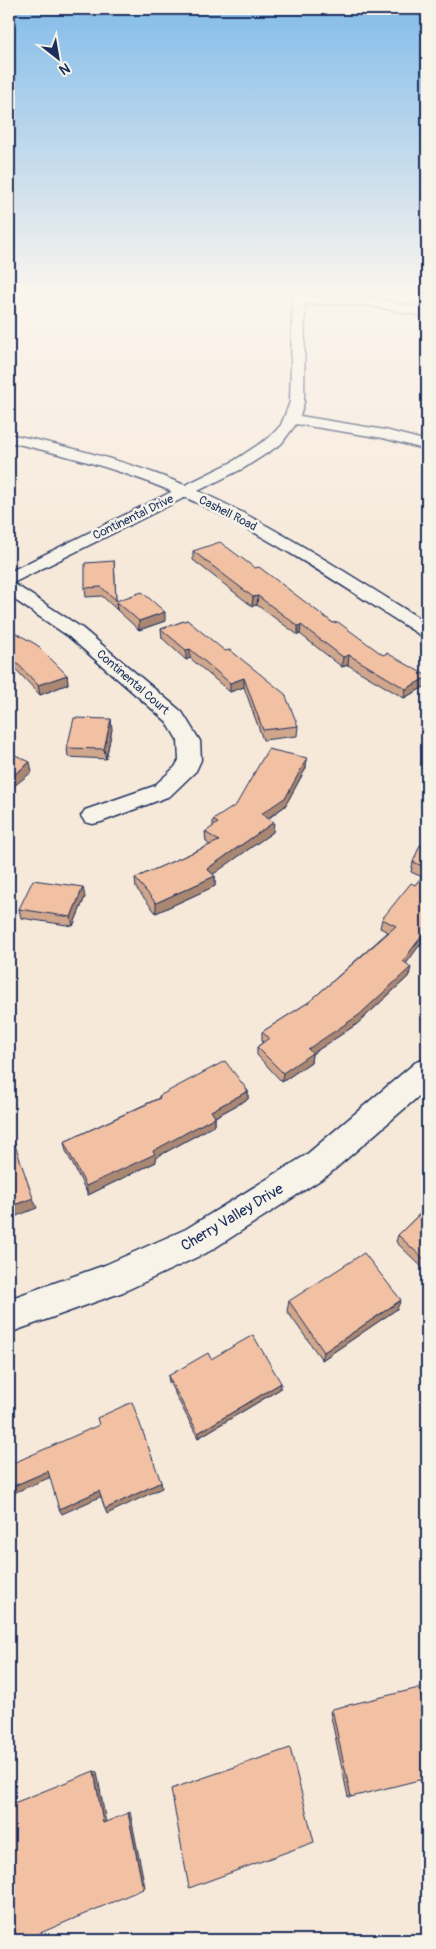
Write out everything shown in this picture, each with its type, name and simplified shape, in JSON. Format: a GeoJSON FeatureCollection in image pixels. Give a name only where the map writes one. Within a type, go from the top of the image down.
{"type":"FeatureCollection","features":[{"type":"Feature","properties":{"kind":"street","name":"Continental Drive"},"geometry":{"type":"LineString","coordinates":[[9,579],[238,465],[269,447],[283,434],[292,419],[297,402],[298,381]]}},
{"type":"Feature","properties":{"kind":"street"},"geometry":{"type":"LineString","coordinates":[[292,419],[386,434],[427,446]]}},
{"type":"Feature","properties":{"kind":"street","name":"Cashell Road"},"geometry":{"type":"LineString","coordinates":[[9,438],[40,444],[108,463],[186,491],[228,511],[270,535],[427,631]]}},
{"type":"Feature","properties":{"kind":"street","name":"Continental Court"},"geometry":{"type":"LineString","coordinates":[[9,588],[75,632],[174,717],[189,741],[190,760],[185,771],[162,791],[93,816]]}},
{"type":"Feature","properties":{"kind":"street","name":"Cherry Valley Drive"},"geometry":{"type":"LineString","coordinates":[[9,1316],[111,1280],[198,1240],[317,1165],[427,1072]]}},
{"type":"Feature","properties":{"kind":"building"},"geometry":{"type":"Polygon","coordinates":[[[220,542],[255,568],[259,567],[333,623],[338,622],[383,655],[387,653],[427,677],[406,689],[349,655],[343,657],[301,625],[298,626],[258,596],[253,597],[193,551],[220,542]]]}},
{"type":"Feature","properties":{"kind":"building"},"geometry":{"type":"Polygon","coordinates":[[[114,561],[116,600],[101,587],[85,588],[85,563],[114,561]]]}},
{"type":"Feature","properties":{"kind":"building"},"geometry":{"type":"Polygon","coordinates":[[[142,592],[165,612],[139,621],[116,601],[142,592]]]}},
{"type":"Feature","properties":{"kind":"building"},"geometry":{"type":"Polygon","coordinates":[[[187,620],[225,651],[230,650],[285,694],[298,726],[263,730],[244,678],[230,683],[190,649],[186,650],[161,629],[187,620]]]}},
{"type":"Feature","properties":{"kind":"building"},"geometry":{"type":"Polygon","coordinates":[[[9,629],[37,645],[67,675],[38,685],[9,655],[9,629]]]}},
{"type":"Feature","properties":{"kind":"building"},"geometry":{"type":"Polygon","coordinates":[[[74,718],[111,719],[104,749],[67,748],[74,718]]]}},
{"type":"Feature","properties":{"kind":"building"},"geometry":{"type":"Polygon","coordinates":[[[268,749],[307,758],[286,797],[261,814],[274,822],[207,869],[215,876],[156,903],[135,878],[219,841],[205,832],[218,823],[213,820],[236,805],[268,749]]]}},
{"type":"Feature","properties":{"kind":"building"},"geometry":{"type":"Polygon","coordinates":[[[9,752],[30,762],[9,779],[9,752]]]}},
{"type":"Feature","properties":{"kind":"building"},"geometry":{"type":"Polygon","coordinates":[[[420,845],[427,848],[427,868],[413,862],[420,845]]]}},
{"type":"Feature","properties":{"kind":"building"},"geometry":{"type":"Polygon","coordinates":[[[427,870],[427,929],[403,961],[411,967],[359,1015],[308,1049],[312,1053],[283,1073],[257,1047],[269,1038],[262,1032],[309,1002],[396,926],[382,919],[411,883],[415,885],[427,870]]]}},
{"type":"Feature","properties":{"kind":"building"},"geometry":{"type":"Polygon","coordinates":[[[33,880],[83,887],[71,917],[19,909],[33,880]]]}},
{"type":"Feature","properties":{"kind":"building"},"geometry":{"type":"Polygon","coordinates":[[[225,1061],[248,1091],[211,1111],[215,1117],[153,1151],[155,1154],[86,1186],[64,1142],[160,1098],[159,1096],[225,1061]]]}},
{"type":"Feature","properties":{"kind":"building"},"geometry":{"type":"Polygon","coordinates":[[[14,1142],[33,1198],[9,1207],[9,1144],[14,1142]]]}},
{"type":"Feature","properties":{"kind":"building"},"geometry":{"type":"Polygon","coordinates":[[[427,1207],[427,1262],[398,1235],[427,1207]]]}},
{"type":"Feature","properties":{"kind":"building"},"geometry":{"type":"Polygon","coordinates":[[[364,1253],[401,1300],[324,1352],[289,1301],[364,1253]]]}},
{"type":"Feature","properties":{"kind":"building"},"geometry":{"type":"Polygon","coordinates":[[[253,1335],[281,1383],[198,1433],[168,1376],[208,1353],[211,1359],[253,1335]]]}},
{"type":"Feature","properties":{"kind":"building"},"geometry":{"type":"Polygon","coordinates":[[[132,1402],[161,1482],[105,1509],[99,1491],[59,1509],[48,1471],[9,1488],[9,1465],[99,1425],[97,1418],[132,1402]]]}},
{"type":"Feature","properties":{"kind":"building"},"geometry":{"type":"Polygon","coordinates":[[[419,1688],[423,1705],[427,1704],[427,1778],[351,1797],[332,1709],[419,1688]]]}},
{"type":"Feature","properties":{"kind":"building"},"geometry":{"type":"Polygon","coordinates":[[[290,1748],[314,1842],[189,1888],[171,1789],[290,1748]]]}},
{"type":"Feature","properties":{"kind":"building"},"geometry":{"type":"Polygon","coordinates":[[[94,1771],[103,1823],[128,1813],[143,1889],[24,1940],[16,1940],[9,1884],[9,1805],[94,1771]]]}}]}
